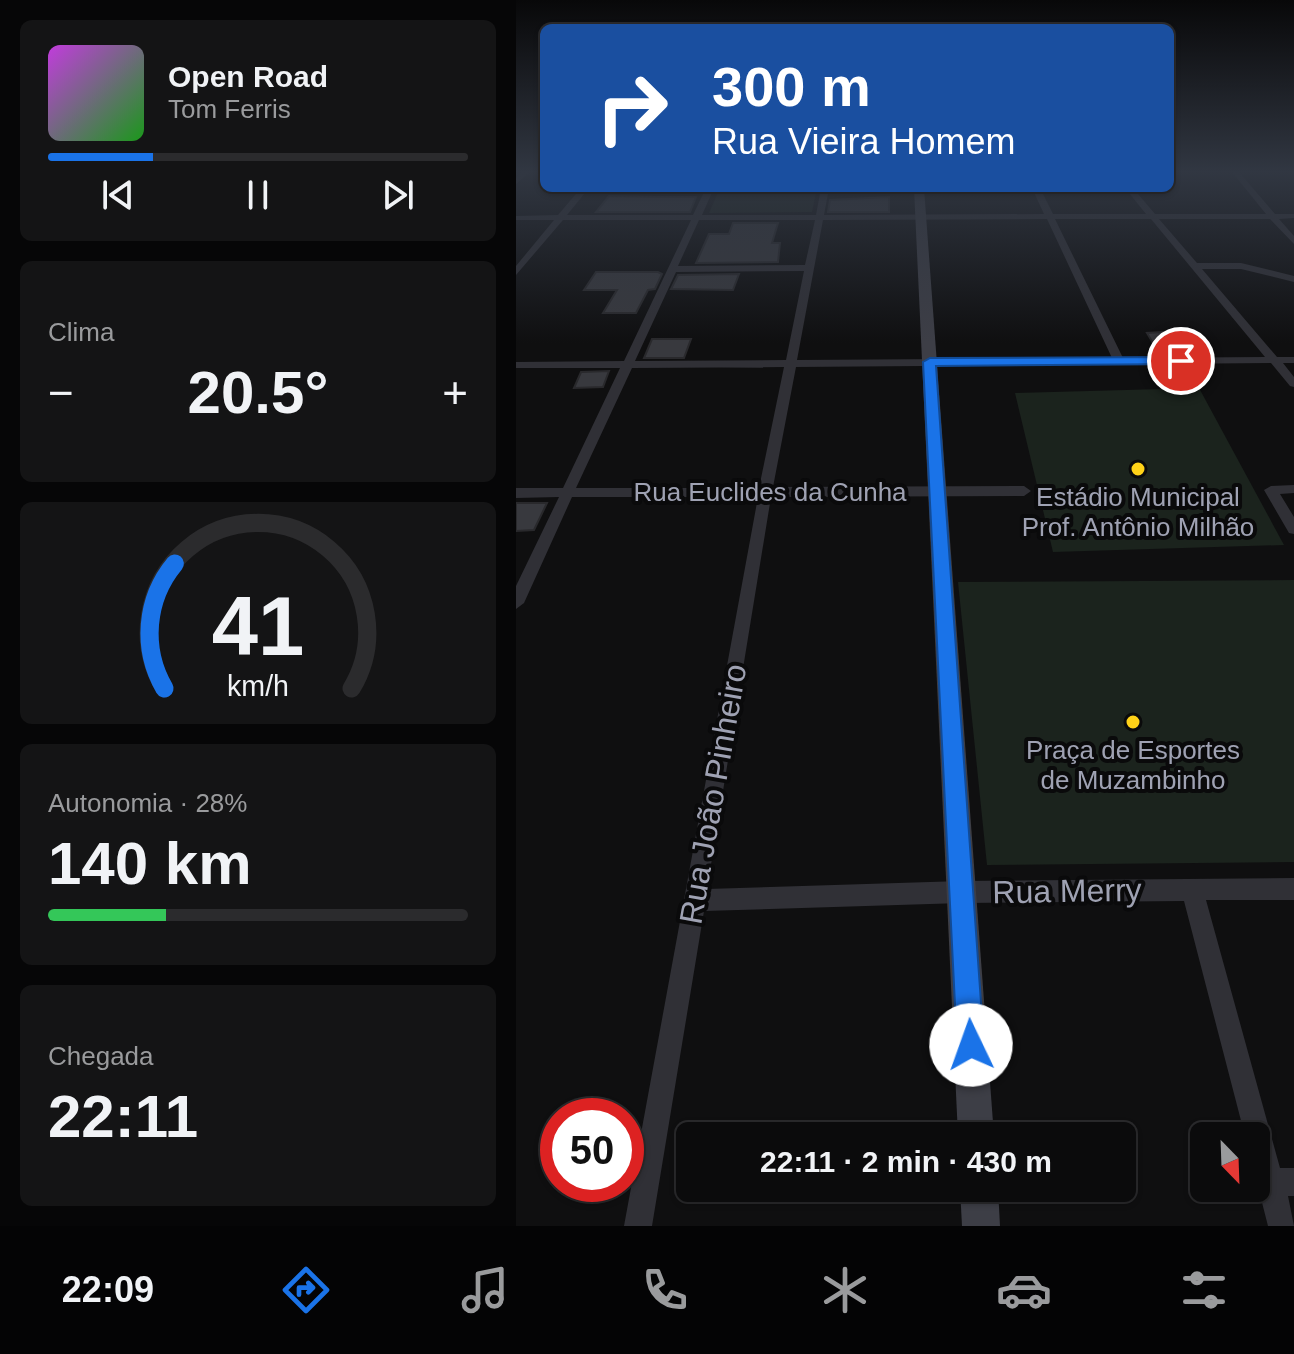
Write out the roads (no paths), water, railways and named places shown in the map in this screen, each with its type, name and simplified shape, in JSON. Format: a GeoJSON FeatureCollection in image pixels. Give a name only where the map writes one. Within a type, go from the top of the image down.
{"type":"FeatureCollection","features":[{"type":"Feature","properties":{"kind":"main road"},"geometry":{"type":"LineString","coordinates":[[922,229],[975,1122]]}},
{"type":"Feature","properties":{"kind":"main road"},"geometry":{"type":"LineString","coordinates":[[980,1202],[981,1226]]}},
{"type":"Feature","properties":{"kind":"street"},"geometry":{"type":"LineString","coordinates":[[516,272],[550,229]]}},
{"type":"Feature","properties":{"kind":"street"},"geometry":{"type":"LineString","coordinates":[[516,603],[692,229]]}},
{"type":"Feature","properties":{"kind":"street","name":"Rua João Pinheiro"},"geometry":{"type":"LineString","coordinates":[[638,1226],[765,494],[817,229]]}},
{"type":"Feature","properties":{"kind":"street"},"geometry":{"type":"LineString","coordinates":[[1054,229],[1120,362]]}},
{"type":"Feature","properties":{"kind":"street"},"geometry":{"type":"LineString","coordinates":[[1162,229],[1294,384]]}},
{"type":"Feature","properties":{"kind":"street"},"geometry":{"type":"LineString","coordinates":[[1194,266],[1250,267],[1294,279]]}},
{"type":"Feature","properties":{"kind":"street"},"geometry":{"type":"LineString","coordinates":[[672,269],[810,268]]}},
{"type":"Feature","properties":{"kind":"street"},"geometry":{"type":"LineString","coordinates":[[516,365],[1294,360]]}},
{"type":"Feature","properties":{"kind":"street"},"geometry":{"type":"LineString","coordinates":[[1294,489],[1271,490],[1294,529]]}},
{"type":"Feature","properties":{"kind":"street","name":"Rua Euclides da Cunha"},"geometry":{"type":"LineString","coordinates":[[516,493],[1024,491]]}},
{"type":"Feature","properties":{"kind":"street"},"geometry":{"type":"LineString","coordinates":[[1192,889],[1282,1182],[1282,1226]]}},
{"type":"Feature","properties":{"kind":"street","name":"Rua Merry"},"geometry":{"type":"LineString","coordinates":[[695,900],[962,892],[1294,889]]}},
{"type":"Feature","properties":{"kind":"place","name":"Estádio Municipal Prof. Antônio Milhão"},"geometry":{"type":"Point","coordinates":[1138,469]}},
{"type":"Feature","properties":{"kind":"place","name":"Praça de Esportes de Muzambinho"},"geometry":{"type":"Point","coordinates":[1133,722]}}]}
